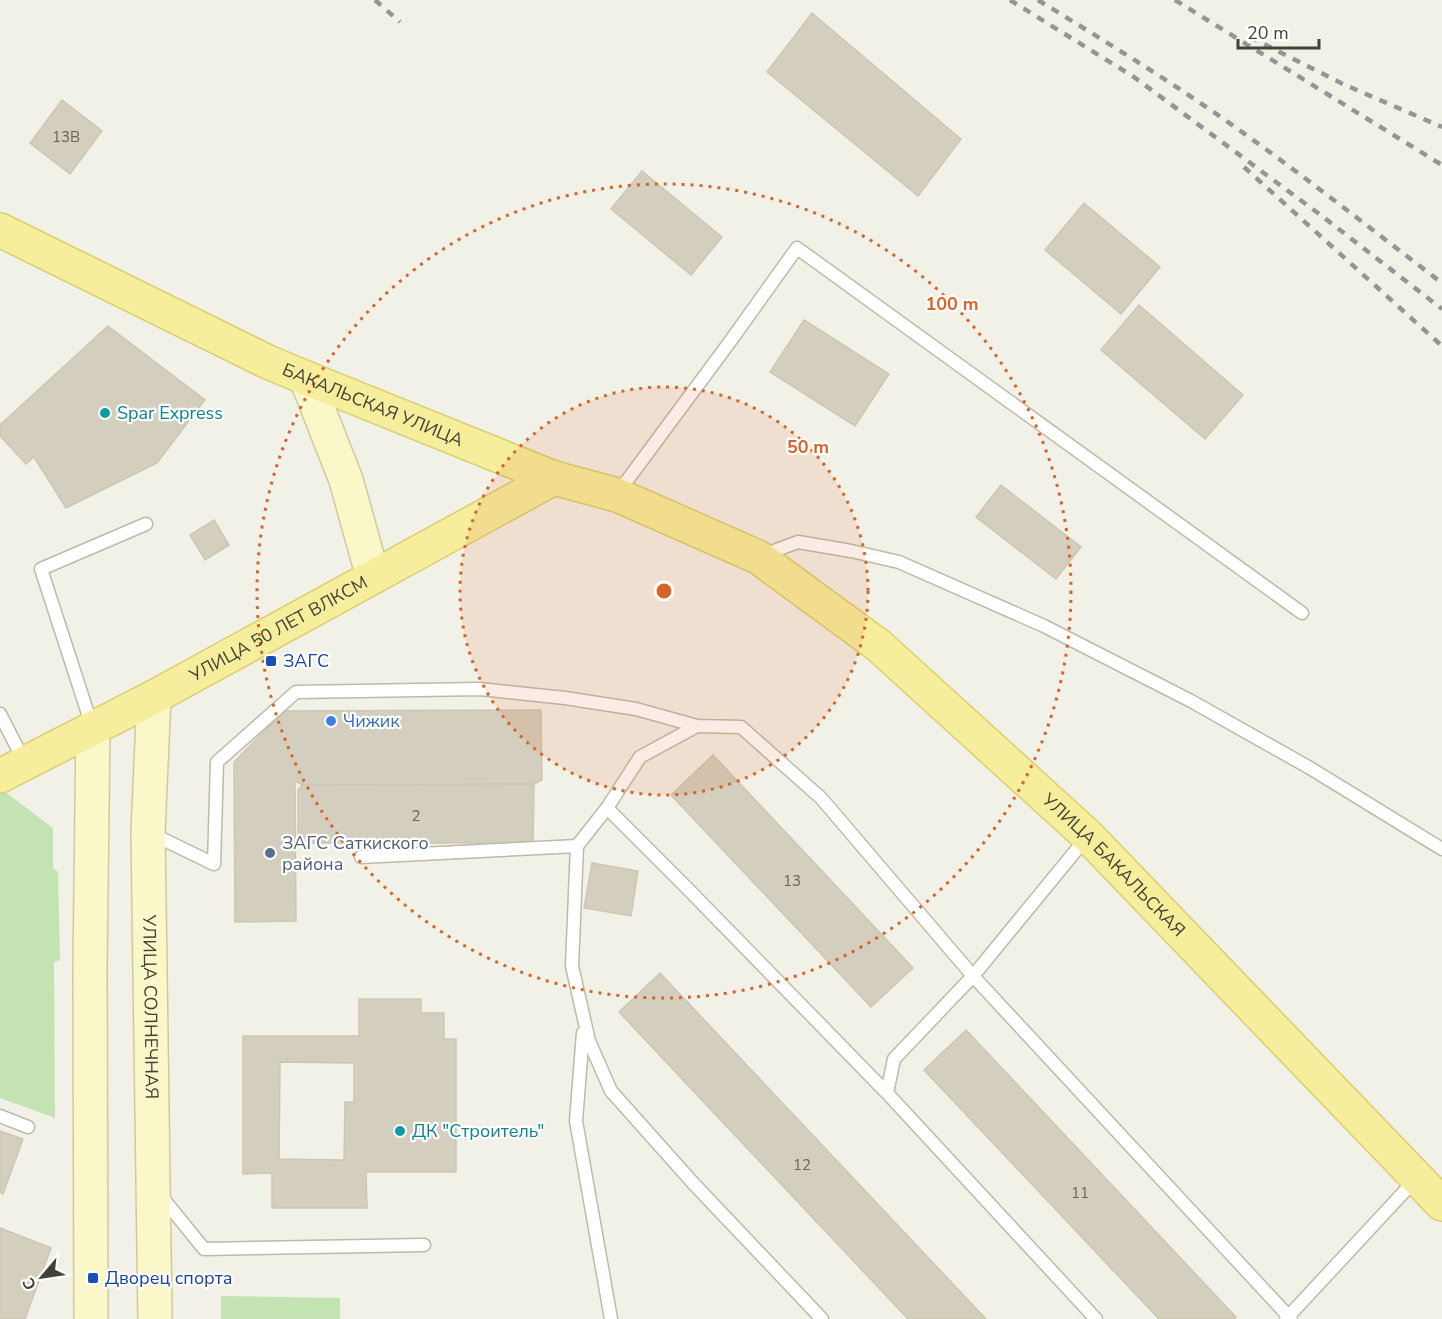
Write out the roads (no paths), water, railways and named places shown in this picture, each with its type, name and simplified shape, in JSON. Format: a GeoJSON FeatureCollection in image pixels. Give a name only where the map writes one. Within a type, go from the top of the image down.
{"type":"FeatureCollection","features":[{"type":"Feature","properties":{"kind":"main road","name":"БАКАЛЬСКАЯ УЛИЦА"},"geometry":{"type":"LineString","coordinates":[[0,230],[306,378],[554,478],[617,495],[758,557]]}},
{"type":"Feature","properties":{"kind":"main road"},"geometry":{"type":"LineString","coordinates":[[306,378],[346,480],[373,577]]}},
{"type":"Feature","properties":{"kind":"main road","name":"УЛИЦА 50 ЛЕТ ВЛКСМ"},"geometry":{"type":"LineString","coordinates":[[13,770],[154,697],[554,478]]}},
{"type":"Feature","properties":{"kind":"main road","name":"УЛИЦА БАКАЛЬСКАЯ"},"geometry":{"type":"LineString","coordinates":[[758,557],[878,645],[1088,836],[1442,1204]]}},
{"type":"Feature","properties":{"kind":"main road","name":"УЛИЦА СОЛНЕЧНАЯ"},"geometry":{"type":"LineString","coordinates":[[154,697],[148,832],[155,1319]]}},
{"type":"Feature","properties":{"kind":"main road"},"geometry":{"type":"LineString","coordinates":[[91,1319],[90,968],[93,727]]}},
{"type":"Feature","properties":{"kind":"lane"},"geometry":{"type":"LineString","coordinates":[[617,495],[797,248],[1302,613]]}},
{"type":"Feature","properties":{"kind":"lane"},"geometry":{"type":"LineString","coordinates":[[93,727],[41,568],[146,524]]}},
{"type":"Feature","properties":{"kind":"lane"},"geometry":{"type":"LineString","coordinates":[[758,557],[798,542],[899,562],[1044,626],[1191,701],[1310,768],[1442,849]]}},
{"type":"Feature","properties":{"kind":"lane"},"geometry":{"type":"LineString","coordinates":[[148,832],[214,864],[217,762],[296,692],[480,689],[565,698],[636,709],[697,726],[741,727],[821,798],[973,976],[1288,1318],[1417,1179]]}},
{"type":"Feature","properties":{"kind":"lane"},"geometry":{"type":"LineString","coordinates":[[0,714],[13,770]]}},
{"type":"Feature","properties":{"kind":"lane"},"geometry":{"type":"LineString","coordinates":[[697,726],[640,757],[607,808],[577,846],[572,966],[589,1041],[611,1091],[693,1183],[822,1319]]}},
{"type":"Feature","properties":{"kind":"lane"},"geometry":{"type":"LineString","coordinates":[[607,808],[887,1094],[1096,1319]]}},
{"type":"Feature","properties":{"kind":"lane"},"geometry":{"type":"LineString","coordinates":[[887,1094],[894,1059],[973,976],[1088,836]]}},
{"type":"Feature","properties":{"kind":"lane"},"geometry":{"type":"LineString","coordinates":[[361,857],[577,846]]}},
{"type":"Feature","properties":{"kind":"lane"},"geometry":{"type":"LineString","coordinates":[[584,1020],[576,1120],[611,1319]]}},
{"type":"Feature","properties":{"kind":"lane"},"geometry":{"type":"LineString","coordinates":[[0,1116],[28,1127]]}},
{"type":"Feature","properties":{"kind":"lane"},"geometry":{"type":"LineString","coordinates":[[153,1185],[204,1249],[424,1245]]}},
{"type":"Feature","properties":{"kind":"railway"},"geometry":{"type":"LineString","coordinates":[[375,0],[400,22]]}},
{"type":"Feature","properties":{"kind":"railway"},"geometry":{"type":"LineString","coordinates":[[1010,0],[1134,77],[1318,213],[1442,309]]}},
{"type":"Feature","properties":{"kind":"railway"},"geometry":{"type":"LineString","coordinates":[[1038,0],[1149,69],[1244,133],[1442,283]]}},
{"type":"Feature","properties":{"kind":"railway"},"geometry":{"type":"LineString","coordinates":[[1175,0],[1442,165]]}},
{"type":"Feature","properties":{"kind":"railway"},"geometry":{"type":"LineString","coordinates":[[1250,37],[1343,84],[1442,127]]}},
{"type":"Feature","properties":{"kind":"railway"},"geometry":{"type":"LineString","coordinates":[[1244,167],[1442,346]]}},
{"type":"Feature","properties":{"kind":"place","name":"Spar Express"},"geometry":{"type":"Point","coordinates":[105,413]}},
{"type":"Feature","properties":{"kind":"place","name":"ЗАГС"},"geometry":{"type":"Point","coordinates":[271,661]}},
{"type":"Feature","properties":{"kind":"place","name":"Чижик"},"geometry":{"type":"Point","coordinates":[331,721]}},
{"type":"Feature","properties":{"kind":"place","name":"ЗАГС Саткиского района"},"geometry":{"type":"Point","coordinates":[270,853]}},
{"type":"Feature","properties":{"kind":"place","name":"ДК \"Строитель\""},"geometry":{"type":"Point","coordinates":[400,1131]}},
{"type":"Feature","properties":{"kind":"place","name":"Дворец спорта"},"geometry":{"type":"Point","coordinates":[93,1278]}}]}
